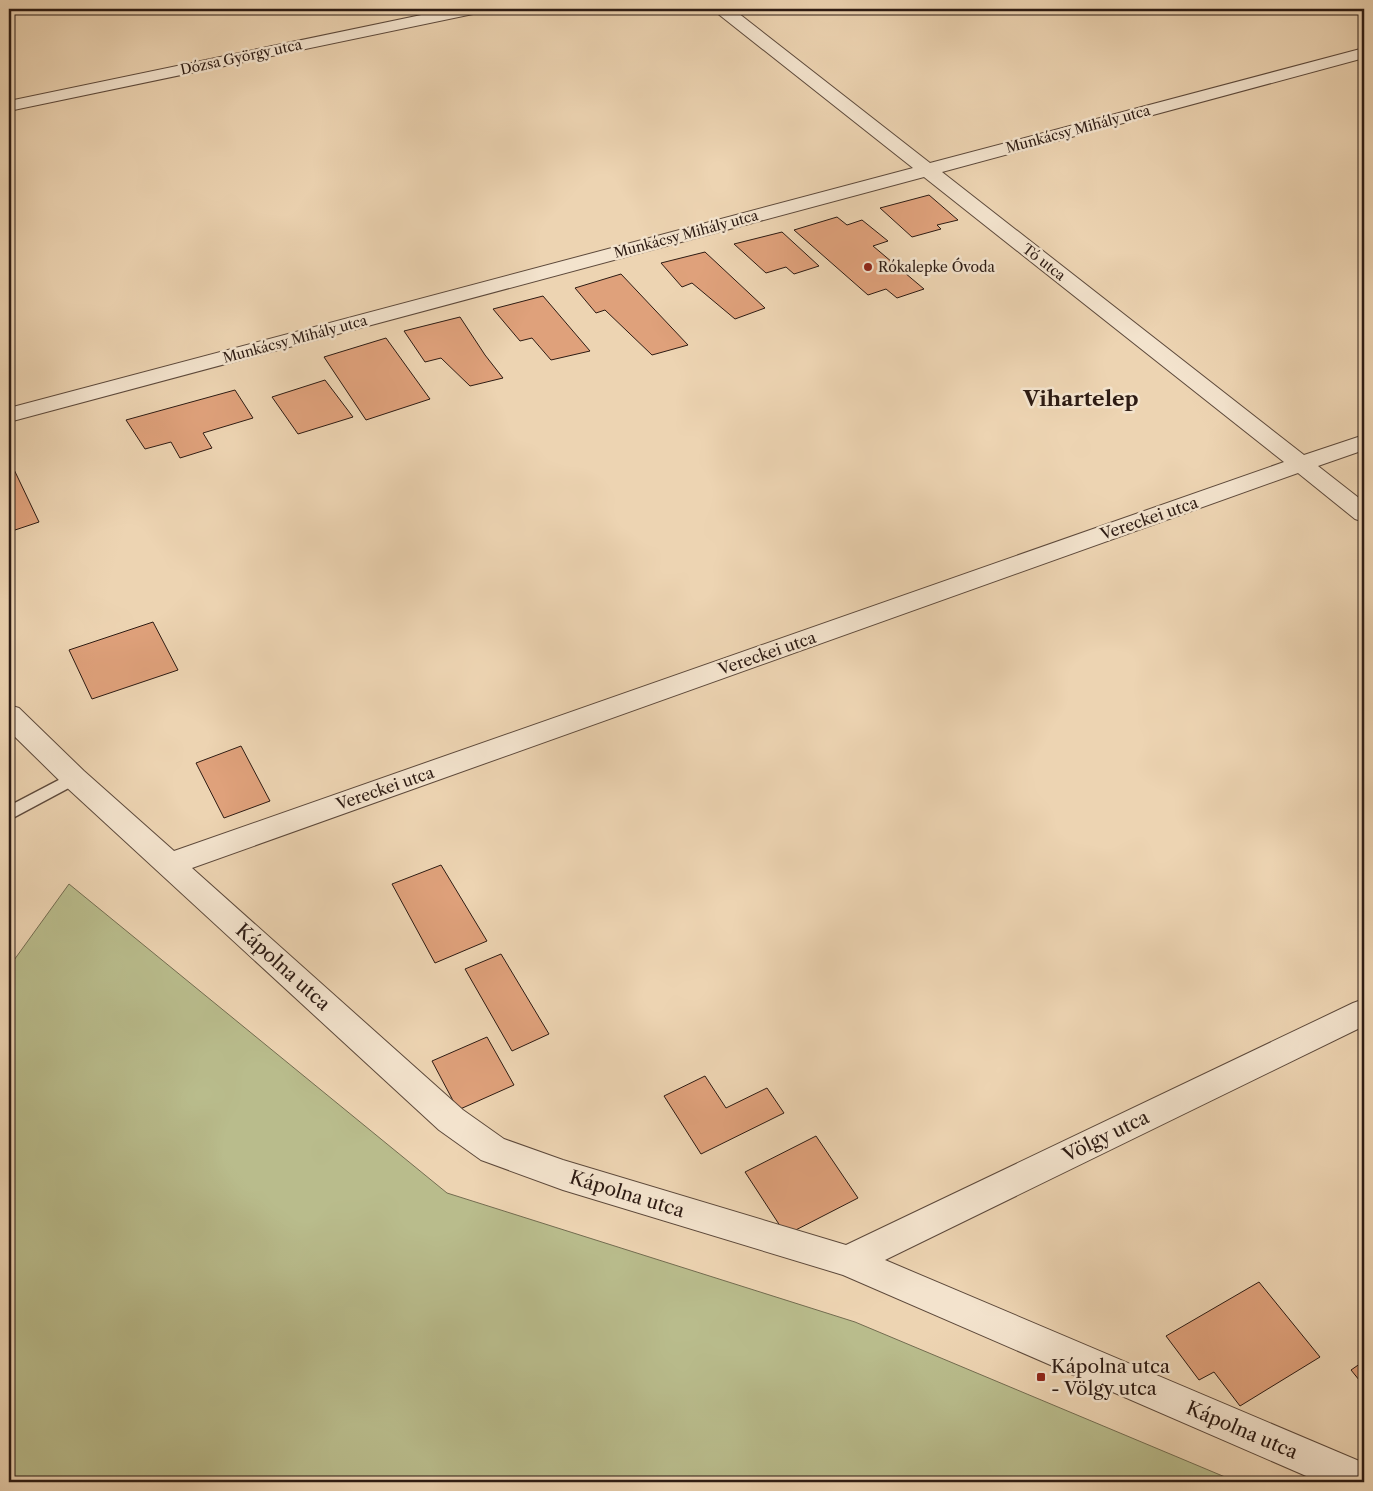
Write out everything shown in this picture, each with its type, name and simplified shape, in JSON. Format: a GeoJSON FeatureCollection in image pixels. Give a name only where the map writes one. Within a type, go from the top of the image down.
{"type":"FeatureCollection","features":[{"type":"Feature","properties":{"kind":"street","name":"Dózsa György utca"},"geometry":{"type":"LineString","coordinates":[[9,106],[472,9]]}},
{"type":"Feature","properties":{"kind":"street","name":"Tó utca"},"geometry":{"type":"LineString","coordinates":[[723,9],[1364,514]]}},
{"type":"Feature","properties":{"kind":"street","name":"Munkácsy Mihály utca"},"geometry":{"type":"LineString","coordinates":[[9,415],[1364,53]]}},
{"type":"Feature","properties":{"kind":"street","name":"Vereckei utca"},"geometry":{"type":"LineString","coordinates":[[170,864],[1364,442]]}},
{"type":"Feature","properties":{"kind":"street","name":"Kápolna utca"},"geometry":{"type":"LineString","coordinates":[[9,715],[74,778],[451,1120],[493,1150],[563,1175],[848,1261],[1364,1482]]}},
{"type":"Feature","properties":{"kind":"street","name":"Völgy utca"},"geometry":{"type":"LineString","coordinates":[[848,1261],[1364,1012]]}},
{"type":"Feature","properties":{"kind":"lane"},"geometry":{"type":"LineString","coordinates":[[9,814],[74,778]]}},
{"type":"Feature","properties":{"kind":"green space"},"geometry":{"type":"Polygon","coordinates":[[[69,884],[447,1193],[855,1322],[1237,1482],[9,1482],[9,967],[69,884]]]}},
{"type":"Feature","properties":{"kind":"building"},"geometry":{"type":"Polygon","coordinates":[[[929,195],[958,220],[937,225],[941,229],[912,237],[880,208],[929,195]]]}},
{"type":"Feature","properties":{"kind":"building","name":"Rókalepke Óvoda"},"geometry":{"type":"Polygon","coordinates":[[[837,217],[847,225],[862,220],[888,241],[873,246],[924,289],[897,298],[886,289],[868,295],[794,230],[837,217]]]}},
{"type":"Feature","properties":{"kind":"building"},"geometry":{"type":"Polygon","coordinates":[[[782,232],[819,266],[794,274],[786,267],[766,273],[734,244],[782,232]]]}},
{"type":"Feature","properties":{"kind":"building"},"geometry":{"type":"Polygon","coordinates":[[[705,252],[765,308],[735,319],[692,283],[682,287],[661,263],[705,252]]]}},
{"type":"Feature","properties":{"kind":"building"},"geometry":{"type":"Polygon","coordinates":[[[621,274],[688,345],[652,355],[605,310],[596,313],[575,288],[621,274]]]}},
{"type":"Feature","properties":{"kind":"building"},"geometry":{"type":"Polygon","coordinates":[[[543,296],[590,351],[551,360],[532,338],[520,341],[493,309],[543,296]]]}},
{"type":"Feature","properties":{"kind":"building"},"geometry":{"type":"Polygon","coordinates":[[[460,317],[503,378],[470,386],[441,358],[425,362],[404,331],[460,317]]]}},
{"type":"Feature","properties":{"kind":"building"},"geometry":{"type":"Polygon","coordinates":[[[386,338],[430,399],[366,420],[324,357],[386,338]]]}},
{"type":"Feature","properties":{"kind":"building"},"geometry":{"type":"Polygon","coordinates":[[[325,380],[353,417],[298,434],[272,397],[325,380]]]}},
{"type":"Feature","properties":{"kind":"building"},"geometry":{"type":"Polygon","coordinates":[[[235,390],[253,418],[203,433],[212,448],[180,458],[171,442],[145,449],[126,420],[235,390]]]}},
{"type":"Feature","properties":{"kind":"building"},"geometry":{"type":"Polygon","coordinates":[[[9,459],[39,522],[9,532],[9,459]]]}},
{"type":"Feature","properties":{"kind":"building"},"geometry":{"type":"Polygon","coordinates":[[[153,622],[178,670],[92,699],[69,650],[153,622]]]}},
{"type":"Feature","properties":{"kind":"building"},"geometry":{"type":"Polygon","coordinates":[[[241,746],[270,801],[224,818],[196,763],[241,746]]]}},
{"type":"Feature","properties":{"kind":"building"},"geometry":{"type":"Polygon","coordinates":[[[441,865],[487,941],[435,963],[392,884],[441,865]]]}},
{"type":"Feature","properties":{"kind":"building"},"geometry":{"type":"Polygon","coordinates":[[[501,954],[549,1034],[512,1051],[465,969],[501,954]]]}},
{"type":"Feature","properties":{"kind":"building"},"geometry":{"type":"Polygon","coordinates":[[[487,1037],[514,1085],[458,1110],[432,1061],[487,1037]]]}},
{"type":"Feature","properties":{"kind":"building"},"geometry":{"type":"Polygon","coordinates":[[[705,1076],[726,1108],[767,1088],[784,1113],[701,1154],[664,1096],[705,1076]]]}},
{"type":"Feature","properties":{"kind":"building"},"geometry":{"type":"Polygon","coordinates":[[[816,1136],[858,1198],[786,1235],[745,1172],[816,1136]]]}},
{"type":"Feature","properties":{"kind":"building"},"geometry":{"type":"Polygon","coordinates":[[[1259,1282],[1320,1357],[1240,1406],[1214,1372],[1199,1380],[1166,1336],[1259,1282]]]}},
{"type":"Feature","properties":{"kind":"building"},"geometry":{"type":"Polygon","coordinates":[[[1364,1361],[1364,1386],[1351,1370],[1364,1361]]]}},
{"type":"Feature","properties":{"kind":"place","name":"Rókalepke Óvoda"},"geometry":{"type":"Point","coordinates":[868,267]}},
{"type":"Feature","properties":{"kind":"place","name":"Kápolna utca - Völgy utca"},"geometry":{"type":"Point","coordinates":[1041,1377]}},
{"type":"Feature","properties":{"kind":"district","name":"Vihartelep"},"geometry":{"type":"Point","coordinates":[1081,398]}}]}
